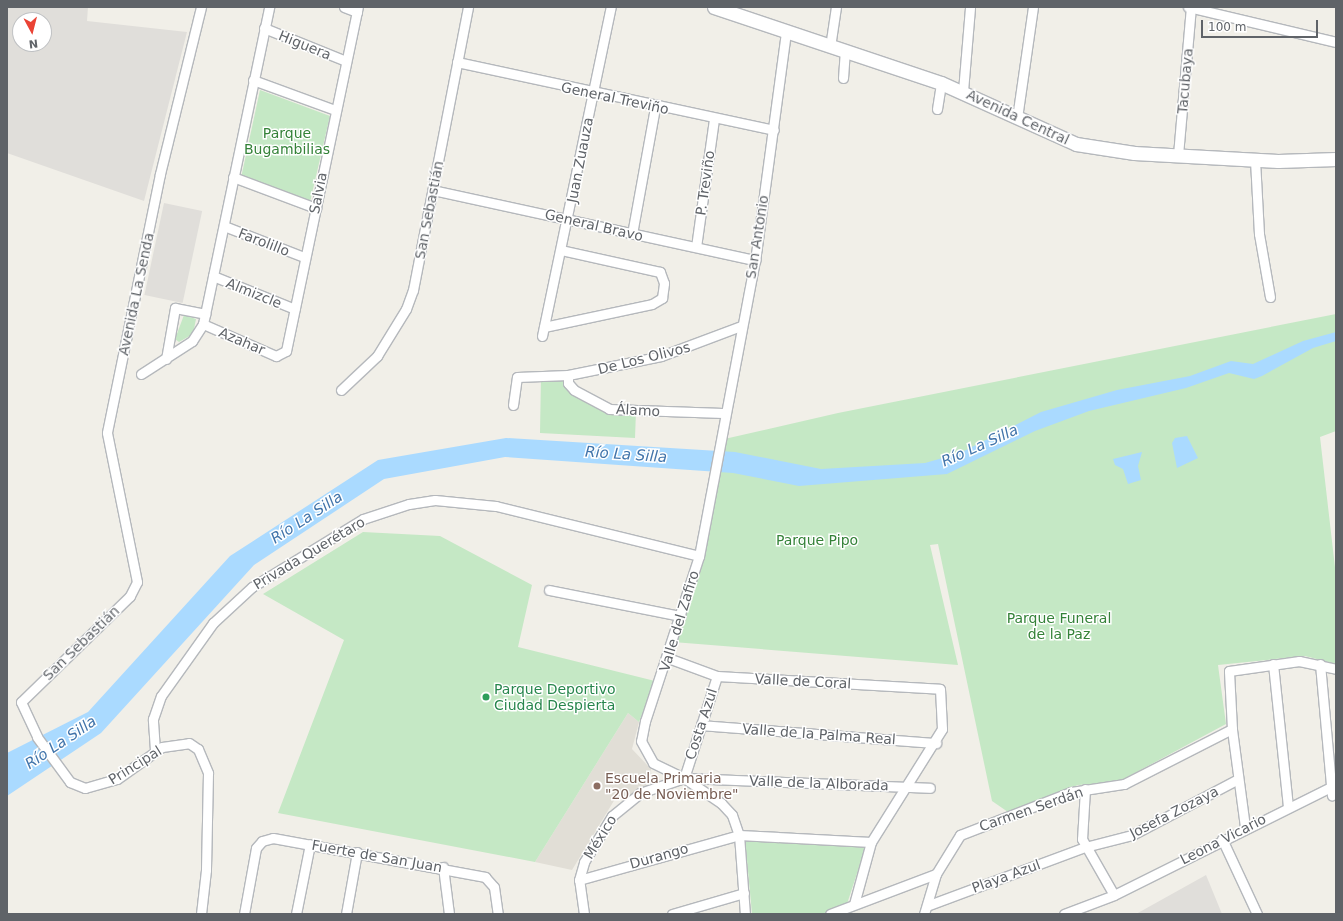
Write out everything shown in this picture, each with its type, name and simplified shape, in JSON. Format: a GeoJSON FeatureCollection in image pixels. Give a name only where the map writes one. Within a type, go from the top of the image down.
{"type":"FeatureCollection","features":[{"type":"Feature","properties":{"kind":"main road","name":"Avenida Central"},"geometry":{"type":"LineString","coordinates":[[714,7],[941,83],[1076,144],[1178,155],[1255,160],[1336,159]]}},
{"type":"Feature","properties":{"kind":"street","name":"Avenida La Senda"},"geometry":{"type":"LineString","coordinates":[[137,582],[107,433],[160,174],[201,7]]}},
{"type":"Feature","properties":{"kind":"street"},"geometry":{"type":"LineString","coordinates":[[141,374],[192,341],[203,324],[224,226],[252,80],[269,7]]}},
{"type":"Feature","properties":{"kind":"street"},"geometry":{"type":"LineString","coordinates":[[344,7],[358,9]]}},
{"type":"Feature","properties":{"kind":"street","name":"San Sebastián"},"geometry":{"type":"LineString","coordinates":[[341,390],[377,356],[406,309],[418,271],[468,7]]}},
{"type":"Feature","properties":{"kind":"street","name":"Juan Zuauza"},"geometry":{"type":"LineString","coordinates":[[561,250],[660,272],[664,283],[662,298],[652,304],[543,331],[561,250],[568,219],[611,7]]}},
{"type":"Feature","properties":{"kind":"street"},"geometry":{"type":"LineString","coordinates":[[830,47],[836,7]]}},
{"type":"Feature","properties":{"kind":"street"},"geometry":{"type":"LineString","coordinates":[[963,92],[970,7]]}},
{"type":"Feature","properties":{"kind":"street"},"geometry":{"type":"LineString","coordinates":[[1017,118],[1033,7]]}},
{"type":"Feature","properties":{"kind":"street"},"geometry":{"type":"LineString","coordinates":[[1190,7],[1336,42]]}},
{"type":"Feature","properties":{"kind":"street","name":"Tacubaya"},"geometry":{"type":"LineString","coordinates":[[1178,155],[1190,7]]}},
{"type":"Feature","properties":{"kind":"street","name":"Salvia"},"geometry":{"type":"LineString","coordinates":[[282,355],[286,351],[304,257],[316,208],[335,110],[358,9]]}},
{"type":"Feature","properties":{"kind":"street","name":"Higuera"},"geometry":{"type":"LineString","coordinates":[[264,28],[346,61]]}},
{"type":"Feature","properties":{"kind":"street","name":"San Antonio"},"geometry":{"type":"LineString","coordinates":[[720,440],[723,413],[754,260],[774,130],[786,32]]}},
{"type":"Feature","properties":{"kind":"street"},"geometry":{"type":"LineString","coordinates":[[843,78],[846,52]]}},
{"type":"Feature","properties":{"kind":"street","name":"General Treviño"},"geometry":{"type":"LineString","coordinates":[[457,62],[656,107],[774,130]]}},
{"type":"Feature","properties":{"kind":"street"},"geometry":{"type":"LineString","coordinates":[[252,80],[335,110]]}},
{"type":"Feature","properties":{"kind":"street"},"geometry":{"type":"LineString","coordinates":[[937,109],[941,83]]}},
{"type":"Feature","properties":{"kind":"street"},"geometry":{"type":"LineString","coordinates":[[632,234],[656,107]]}},
{"type":"Feature","properties":{"kind":"street","name":"P. Treviño"},"geometry":{"type":"LineString","coordinates":[[696,247],[714,119]]}},
{"type":"Feature","properties":{"kind":"street"},"geometry":{"type":"LineString","coordinates":[[1255,160],[1260,234],[1270,297]]}},
{"type":"Feature","properties":{"kind":"street"},"geometry":{"type":"LineString","coordinates":[[233,177],[316,208]]}},
{"type":"Feature","properties":{"kind":"street","name":"General Bravo"},"geometry":{"type":"LineString","coordinates":[[433,190],[754,260]]}},
{"type":"Feature","properties":{"kind":"street","name":"Farolillo"},"geometry":{"type":"LineString","coordinates":[[224,226],[304,257]]}},
{"type":"Feature","properties":{"kind":"street","name":"Almizcle"},"geometry":{"type":"LineString","coordinates":[[213,276],[295,310]]}},
{"type":"Feature","properties":{"kind":"street"},"geometry":{"type":"LineString","coordinates":[[166,359],[175,308],[205,314]]}},
{"type":"Feature","properties":{"kind":"street","name":"Azahar"},"geometry":{"type":"LineString","coordinates":[[203,324],[282,355]]}},
{"type":"Feature","properties":{"kind":"street","name":"De Los Olivos"},"geometry":{"type":"LineString","coordinates":[[513,405],[518,377],[568,375],[661,356],[741,326]]}},
{"type":"Feature","properties":{"kind":"street","name":"Álamo"},"geometry":{"type":"LineString","coordinates":[[568,375],[568,383],[574,390],[609,409],[723,413]]}},
{"type":"Feature","properties":{"kind":"street","name":"Valle del Zafiro"},"geometry":{"type":"LineString","coordinates":[[684,778],[661,769],[645,752],[641,732],[668,658],[699,556],[720,440]]}},
{"type":"Feature","properties":{"kind":"street","name":"Privada Querétaro"},"geometry":{"type":"LineString","coordinates":[[156,750],[153,720],[161,696],[214,623],[252,587],[363,519],[409,504],[435,500],[496,506],[699,556]]}},
{"type":"Feature","properties":{"kind":"street","name":"San Sebastián"},"geometry":{"type":"LineString","coordinates":[[22,706],[130,596],[137,582]]}},
{"type":"Feature","properties":{"kind":"street"},"geometry":{"type":"LineString","coordinates":[[549,590],[680,616]]}},
{"type":"Feature","properties":{"kind":"street","name":"Valle de Coral"},"geometry":{"type":"LineString","coordinates":[[668,658],[717,676],[940,689],[944,721],[936,743]]}},
{"type":"Feature","properties":{"kind":"street"},"geometry":{"type":"LineString","coordinates":[[1245,827],[1232,729],[1229,671],[1299,661],[1320,664],[1336,669]]}},
{"type":"Feature","properties":{"kind":"street"},"geometry":{"type":"LineString","coordinates":[[1273,664],[1288,807]]}},
{"type":"Feature","properties":{"kind":"street","name":"Leona Vicario"},"geometry":{"type":"LineString","coordinates":[[1064,914],[1114,895],[1245,827],[1288,807],[1333,791],[1320,664]]}},
{"type":"Feature","properties":{"kind":"street","name":"Costa Azul"},"geometry":{"type":"LineString","coordinates":[[717,676],[684,778],[721,803],[732,815],[739,835],[745,914]]}},
{"type":"Feature","properties":{"kind":"street","name":"Principal"},"geometry":{"type":"LineString","coordinates":[[22,706],[37,738],[70,782],[85,788],[103,785],[156,750],[174,743],[189,743],[198,749],[207,764],[208,825],[201,914]]}},
{"type":"Feature","properties":{"kind":"street","name":"Valle de la Palma Real"},"geometry":{"type":"LineString","coordinates":[[701,725],[936,743]]}},
{"type":"Feature","properties":{"kind":"street","name":"Carmen Serdán"},"geometry":{"type":"LineString","coordinates":[[924,914],[929,905],[936,874],[960,835],[1085,789],[1124,784],[1232,729]]}},
{"type":"Feature","properties":{"kind":"street"},"geometry":{"type":"LineString","coordinates":[[854,904],[871,842],[936,743]]}},
{"type":"Feature","properties":{"kind":"street"},"geometry":{"type":"LineString","coordinates":[[658,787],[661,769]]}},
{"type":"Feature","properties":{"kind":"street","name":"Valle de la Alborada"},"geometry":{"type":"LineString","coordinates":[[684,778],[930,788]]}},
{"type":"Feature","properties":{"kind":"street","name":"México"},"geometry":{"type":"LineString","coordinates":[[584,914],[580,880],[584,862],[612,816],[625,802],[658,787],[684,778]]}},
{"type":"Feature","properties":{"kind":"street","name":"Josefa Zozaya"},"geometry":{"type":"LineString","coordinates":[[1085,847],[1132,835],[1238,779]]}},
{"type":"Feature","properties":{"kind":"street"},"geometry":{"type":"LineString","coordinates":[[1085,789],[1085,847],[1114,895]]}},
{"type":"Feature","properties":{"kind":"street","name":"Durango"},"geometry":{"type":"LineString","coordinates":[[580,880],[739,835],[871,842]]}},
{"type":"Feature","properties":{"kind":"street","name":"Fuerte de San Juan"},"geometry":{"type":"LineString","coordinates":[[244,914],[256,848],[262,841],[273,838],[443,867],[491,880],[498,914]]}},
{"type":"Feature","properties":{"kind":"street"},"geometry":{"type":"LineString","coordinates":[[1222,839],[1257,914]]}},
{"type":"Feature","properties":{"kind":"street"},"geometry":{"type":"LineString","coordinates":[[296,914],[310,844]]}},
{"type":"Feature","properties":{"kind":"street","name":"Playa Azul"},"geometry":{"type":"LineString","coordinates":[[929,905],[1085,847]]}},
{"type":"Feature","properties":{"kind":"street"},"geometry":{"type":"LineString","coordinates":[[346,914],[357,852]]}},
{"type":"Feature","properties":{"kind":"street"},"geometry":{"type":"LineString","coordinates":[[443,867],[449,914]]}},
{"type":"Feature","properties":{"kind":"street"},"geometry":{"type":"LineString","coordinates":[[830,914],[936,874]]}},
{"type":"Feature","properties":{"kind":"street"},"geometry":{"type":"LineString","coordinates":[[672,914],[744,893]]}},
{"type":"Feature","properties":{"kind":"shaded area"},"geometry":{"type":"Polygon","coordinates":[[[7,7],[88,7],[87,21],[187,32],[144,201],[7,153],[7,7]]]}},
{"type":"Feature","properties":{"kind":"shaded area"},"geometry":{"type":"Polygon","coordinates":[[[164,203],[202,211],[183,303],[144,295],[164,203]]]}},
{"type":"Feature","properties":{"kind":"shaded area","name":"Escuela Primaria \"20 de Noviembre\""},"geometry":{"type":"Polygon","coordinates":[[[628,713],[639,722],[632,749],[651,769],[652,788],[615,799],[572,870],[535,862],[628,713]]]}},
{"type":"Feature","properties":{"kind":"shaded area"},"geometry":{"type":"Polygon","coordinates":[[[1206,875],[1222,914],[1136,914],[1206,875]]]}},
{"type":"Feature","properties":{"kind":"green space","name":"Parque Bugambilias"},"geometry":{"type":"Polygon","coordinates":[[[260,90],[330,116],[310,202],[241,178],[260,90]]]}},
{"type":"Feature","properties":{"kind":"green space"},"geometry":{"type":"Polygon","coordinates":[[[1336,314],[1336,431],[1320,437],[1336,576],[1336,664],[1305,656],[1218,665],[1226,724],[1118,782],[1078,785],[1008,812],[992,801],[938,544],[930,545],[958,665],[673,642],[701,545],[720,440],[838,413],[1336,314]]]}},
{"type":"Feature","properties":{"kind":"green space"},"geometry":{"type":"Polygon","coordinates":[[[184,315],[196,319],[193,334],[179,342],[175,339],[184,315]]]}},
{"type":"Feature","properties":{"kind":"green space"},"geometry":{"type":"Polygon","coordinates":[[[541,375],[568,375],[568,383],[599,405],[636,411],[635,438],[540,433],[541,375]]]}},
{"type":"Feature","properties":{"kind":"green space","name":"Parque Deportivo Ciudad Despierta"},"geometry":{"type":"Polygon","coordinates":[[[363,532],[440,536],[532,585],[518,647],[655,681],[639,722],[628,713],[535,862],[278,813],[344,640],[263,594],[363,532]]]}},
{"type":"Feature","properties":{"kind":"green space"},"geometry":{"type":"Polygon","coordinates":[[[745,839],[866,846],[847,904],[822,914],[752,914],[745,839]]]}},
{"type":"Feature","properties":{"kind":"water","name":"Río La Silla"},"geometry":{"type":"Polygon","coordinates":[[[1336,332],[1336,341],[1313,348],[1254,379],[1229,373],[1186,388],[1089,411],[1035,431],[947,474],[799,486],[733,473],[505,457],[384,479],[254,565],[101,733],[7,796],[7,753],[88,712],[230,556],[378,460],[506,438],[735,452],[821,469],[925,463],[960,453],[1041,412],[1117,390],[1190,376],[1231,361],[1253,364],[1303,341],[1336,332]]]}},
{"type":"Feature","properties":{"kind":"water"},"geometry":{"type":"Polygon","coordinates":[[[1187,436],[1198,458],[1177,468],[1172,443],[1175,438],[1187,436]]]}},
{"type":"Feature","properties":{"kind":"water"},"geometry":{"type":"Polygon","coordinates":[[[1142,452],[1138,466],[1141,480],[1128,484],[1123,469],[1115,465],[1113,459],[1142,452]]]}},
{"type":"Feature","properties":{"kind":"place","name":"Parque Deportivo Ciudad Despierta"},"geometry":{"type":"Point","coordinates":[486,697]}},
{"type":"Feature","properties":{"kind":"place","name":"Escuela Primaria \"20 de Noviembre\""},"geometry":{"type":"Point","coordinates":[597,786]}},
{"type":"Feature","properties":{"kind":"park label","name":"Parque Pipo"},"geometry":{"type":"Point","coordinates":[817,540]}},
{"type":"Feature","properties":{"kind":"park label","name":"Parque Funeral de la Paz"},"geometry":{"type":"Point","coordinates":[1059,626]}}]}
